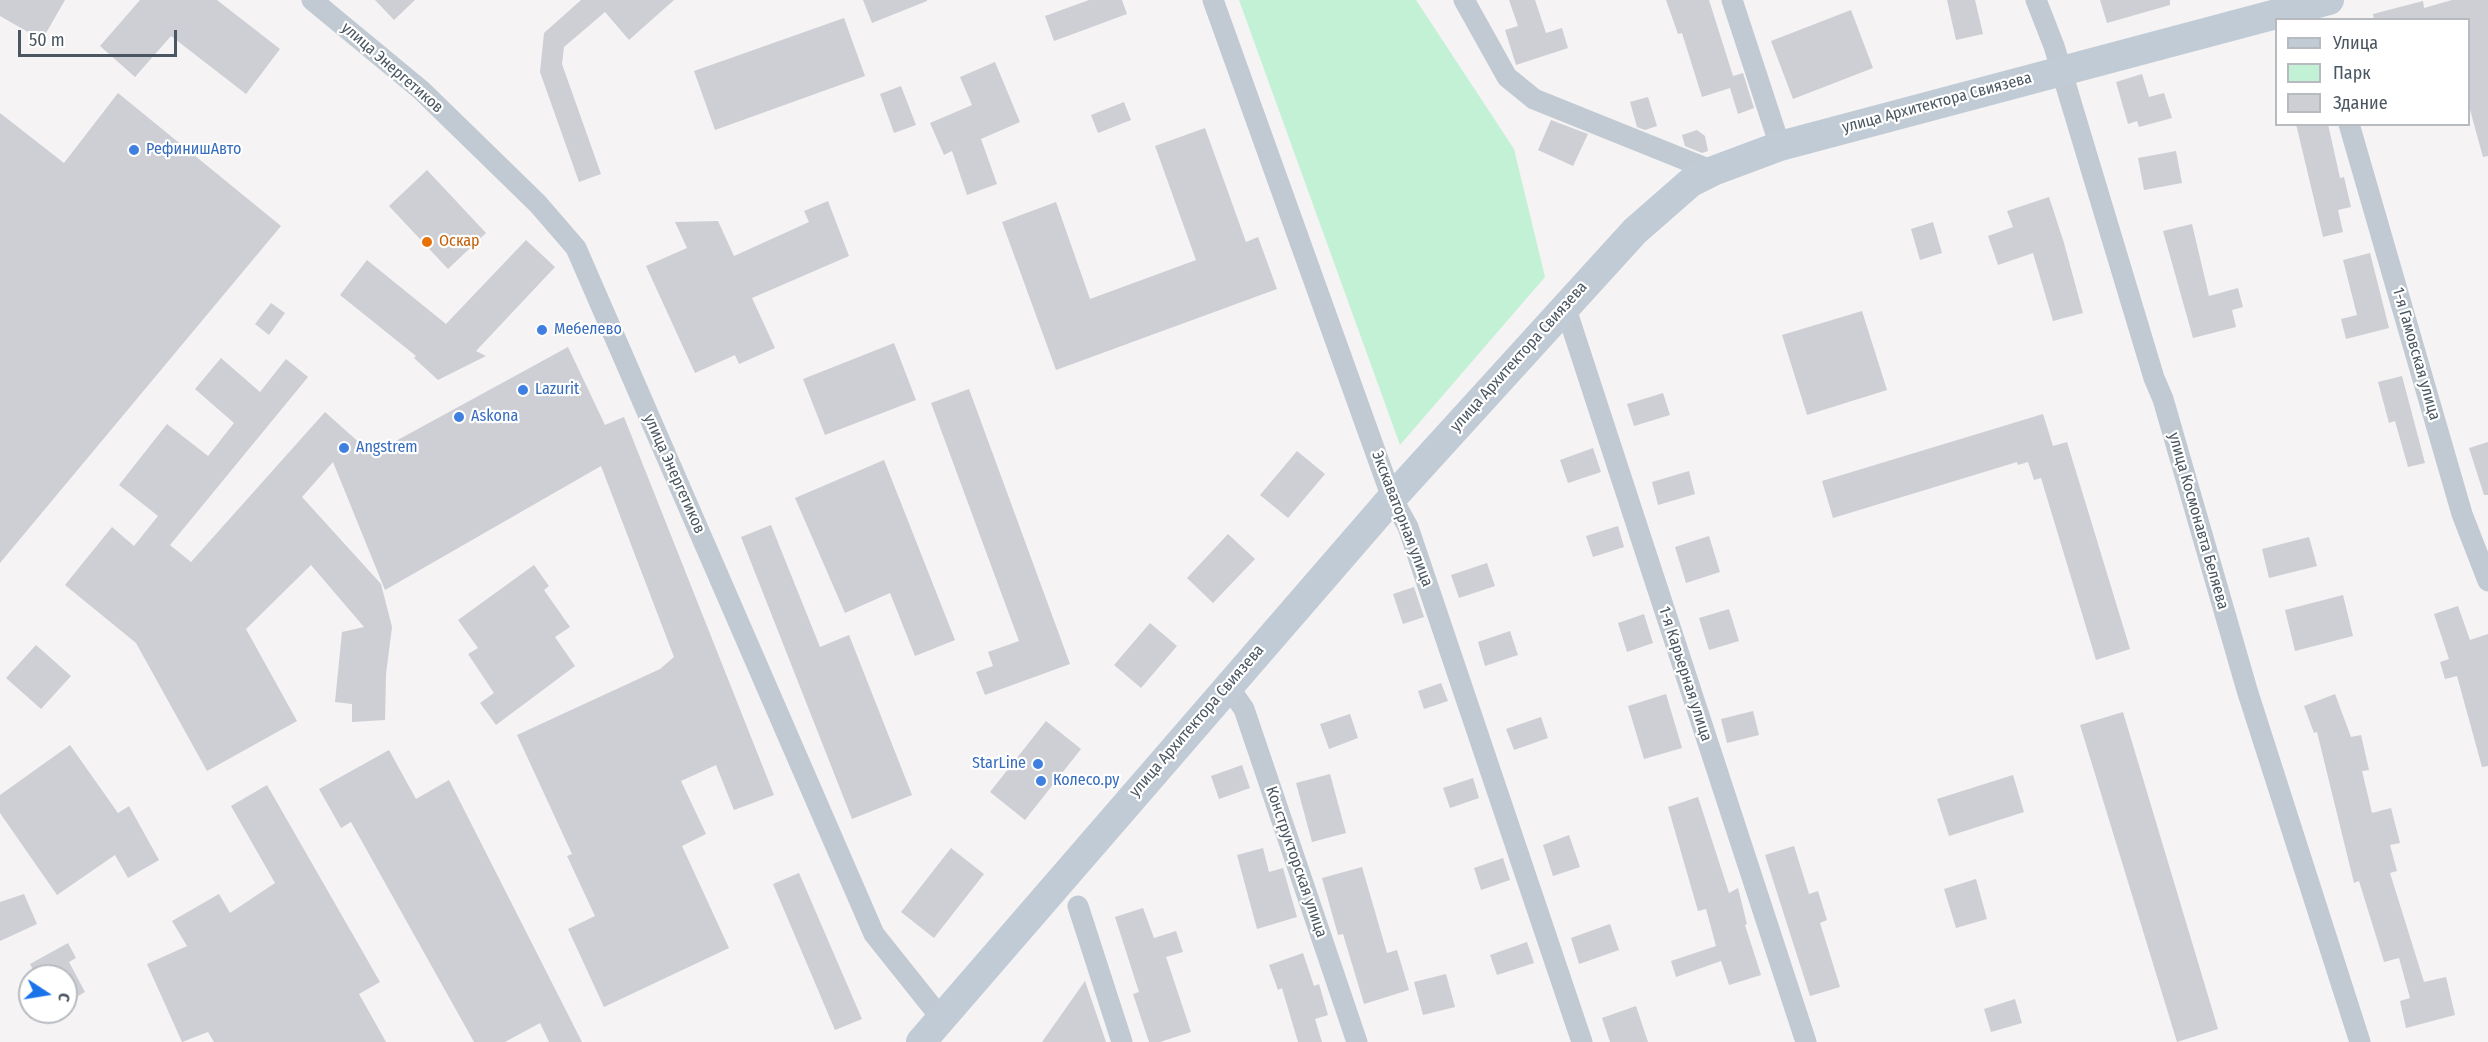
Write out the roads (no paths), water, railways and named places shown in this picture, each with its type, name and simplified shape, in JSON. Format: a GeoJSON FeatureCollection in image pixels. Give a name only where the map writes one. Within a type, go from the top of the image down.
{"type":"FeatureCollection","features":[{"type":"Feature","properties":{"kind":"main road","name":"улица Архитектора Свиязева"},"geometry":{"type":"LineString","coordinates":[[921,1042],[1392,498],[1635,231],[1691,182],[1713,171],[1780,146],[2060,70],[2319,6]]}},
{"type":"Feature","properties":{"kind":"street","name":"улица Энергетиков"},"geometry":{"type":"LineString","coordinates":[[312,0],[421,90],[538,204],[576,249],[874,934],[941,1018]]}},
{"type":"Feature","properties":{"kind":"street","name":"Экскаваторная улица"},"geometry":{"type":"LineString","coordinates":[[1213,0],[1392,498],[1408,526],[1582,1042]]}},
{"type":"Feature","properties":{"kind":"street"},"geometry":{"type":"LineString","coordinates":[[1464,0],[1507,77],[1534,99],[1713,171]]}},
{"type":"Feature","properties":{"kind":"street"},"geometry":{"type":"LineString","coordinates":[[1732,0],[1780,146]]}},
{"type":"Feature","properties":{"kind":"street","name":"улица Космонавта Беляева"},"geometry":{"type":"LineString","coordinates":[[2036,0],[2054,46],[2154,378],[2166,408],[2247,690],[2360,1042]]}},
{"type":"Feature","properties":{"kind":"street","name":"1-я Гамовская улица"},"geometry":{"type":"LineString","coordinates":[[2350,126],[2462,514],[2488,581]]}},
{"type":"Feature","properties":{"kind":"street","name":"1-я Карьерная улица"},"geometry":{"type":"LineString","coordinates":[[1565,306],[1806,1042]]}},
{"type":"Feature","properties":{"kind":"street","name":"Конструкторская улица"},"geometry":{"type":"LineString","coordinates":[[1228,686],[1244,709],[1357,1042]]}},
{"type":"Feature","properties":{"kind":"street"},"geometry":{"type":"LineString","coordinates":[[1078,906],[1122,1042]]}},
{"type":"Feature","properties":{"kind":"place","name":"РефинишАвто"},"geometry":{"type":"Point","coordinates":[134,150]}},
{"type":"Feature","properties":{"kind":"place","name":"Оскар"},"geometry":{"type":"Point","coordinates":[427,242]}},
{"type":"Feature","properties":{"kind":"place","name":"Мебелево"},"geometry":{"type":"Point","coordinates":[542,330]}},
{"type":"Feature","properties":{"kind":"place","name":"Lazurit"},"geometry":{"type":"Point","coordinates":[523,390]}},
{"type":"Feature","properties":{"kind":"place","name":"Askona"},"geometry":{"type":"Point","coordinates":[459,417]}},
{"type":"Feature","properties":{"kind":"place","name":"Angstrem"},"geometry":{"type":"Point","coordinates":[344,448]}},
{"type":"Feature","properties":{"kind":"place","name":"StarLine"},"geometry":{"type":"Point","coordinates":[1038,764]}},
{"type":"Feature","properties":{"kind":"place","name":"Колесо.ру"},"geometry":{"type":"Point","coordinates":[1041,781]}}]}
